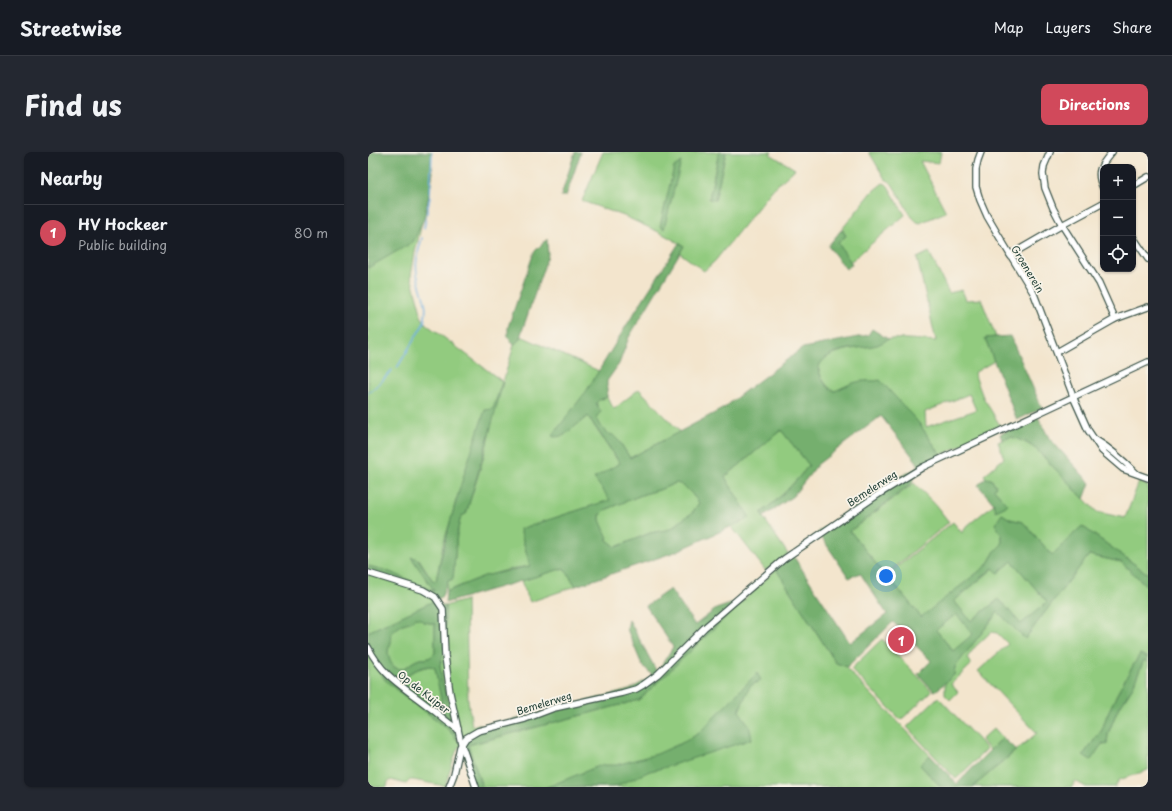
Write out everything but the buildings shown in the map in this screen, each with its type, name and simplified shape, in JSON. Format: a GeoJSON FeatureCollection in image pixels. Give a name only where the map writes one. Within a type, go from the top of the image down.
{"type":"FeatureCollection","features":[{"type":"Feature","properties":{"kind":"street","name":"Groenerein"},"geometry":{"type":"LineString","coordinates":[[981,152],[976,169],[976,187],[980,200],[987,216],[1034,294],[1073,396],[1088,430],[1095,440],[1106,446],[1137,475],[1148,478]]}},
{"type":"Feature","properties":{"kind":"street"},"geometry":{"type":"LineString","coordinates":[[1050,152],[1044,166],[1043,174],[1045,188],[1062,225],[1099,283],[1115,319]]}},
{"type":"Feature","properties":{"kind":"street"},"geometry":{"type":"LineString","coordinates":[[1103,164],[1112,152]]}},
{"type":"Feature","properties":{"kind":"street"},"geometry":{"type":"LineString","coordinates":[[1100,170],[1100,182]]}},
{"type":"Feature","properties":{"kind":"street"},"geometry":{"type":"LineString","coordinates":[[1136,184],[1148,177]]}},
{"type":"Feature","properties":{"kind":"street"},"geometry":{"type":"LineString","coordinates":[[1010,255],[1100,205]]}},
{"type":"Feature","properties":{"kind":"street"},"geometry":{"type":"LineString","coordinates":[[1136,241],[1148,259]]}},
{"type":"Feature","properties":{"kind":"street"},"geometry":{"type":"LineString","coordinates":[[1057,352],[1115,319],[1148,307]]}},
{"type":"Feature","properties":{"kind":"street","name":"Bemelerweg"},"geometry":{"type":"LineString","coordinates":[[461,743],[466,738],[482,730],[510,723],[560,706],[636,689],[658,674],[704,628],[784,559],[874,497],[923,467],[1148,362]]}},
{"type":"Feature","properties":{"kind":"street"},"geometry":{"type":"LineString","coordinates":[[368,573],[423,590],[435,597],[440,604],[444,614],[446,668],[454,716],[461,743],[476,787]]}},
{"type":"Feature","properties":{"kind":"street","name":"Op de Kuiper"},"geometry":{"type":"LineString","coordinates":[[368,647],[380,666],[393,680],[458,730]]}},
{"type":"Feature","properties":{"kind":"street"},"geometry":{"type":"LineString","coordinates":[[449,787],[454,774],[461,743]]}},
{"type":"Feature","properties":{"kind":"green space"},"geometry":{"type":"Polygon","coordinates":[[[368,152],[431,182],[411,276],[421,316],[426,324],[503,382],[514,345],[521,336],[599,371],[563,436],[587,415],[620,464],[610,500],[520,529],[530,566],[498,573],[446,592],[448,581],[453,579],[457,533],[461,515],[466,514],[482,462],[489,436],[493,409],[456,500],[443,545],[436,581],[433,581],[419,559],[434,592],[402,577],[368,566],[368,152]]]}},
{"type":"Feature","properties":{"kind":"green space"},"geometry":{"type":"Polygon","coordinates":[[[368,152],[432,152],[431,162],[433,172],[424,219],[413,242],[368,268],[368,152]]]}},
{"type":"Feature","properties":{"kind":"green space"},"geometry":{"type":"Polygon","coordinates":[[[575,152],[581,152],[566,196],[561,196],[575,152]]]}},
{"type":"Feature","properties":{"kind":"green space"},"geometry":{"type":"Polygon","coordinates":[[[603,152],[719,152],[709,199],[715,200],[726,152],[772,152],[770,154],[795,169],[773,189],[715,261],[704,271],[680,253],[684,246],[661,233],[624,216],[582,201],[603,152]]]}},
{"type":"Feature","properties":{"kind":"green space"},"geometry":{"type":"Polygon","coordinates":[[[719,152],[726,152],[715,200],[709,199],[719,152]]]}},
{"type":"Feature","properties":{"kind":"green space"},"geometry":{"type":"Polygon","coordinates":[[[869,152],[941,152],[939,163],[920,161],[946,212],[920,223],[917,222],[912,217],[892,184],[885,179],[869,152]]]}},
{"type":"Feature","properties":{"kind":"green space"},"geometry":{"type":"Polygon","coordinates":[[[681,162],[664,229],[660,226],[674,167],[681,162]]]}},
{"type":"Feature","properties":{"kind":"green space"},"geometry":{"type":"Polygon","coordinates":[[[883,183],[888,186],[905,215],[850,262],[838,243],[846,236],[842,229],[873,191],[883,183]]]}},
{"type":"Feature","properties":{"kind":"green space"},"geometry":{"type":"Polygon","coordinates":[[[842,229],[846,236],[838,243],[852,264],[846,269],[828,246],[842,229]]]}},
{"type":"Feature","properties":{"kind":"green space"},"geometry":{"type":"Polygon","coordinates":[[[547,239],[548,255],[519,340],[514,345],[508,336],[508,327],[534,252],[547,239]]]}},
{"type":"Feature","properties":{"kind":"green space"},"geometry":{"type":"Polygon","coordinates":[[[679,243],[684,246],[629,337],[619,364],[607,381],[607,397],[596,403],[601,412],[597,416],[597,419],[605,431],[613,435],[619,441],[630,458],[724,408],[803,348],[868,335],[872,329],[888,339],[877,345],[844,350],[829,356],[818,368],[822,378],[828,387],[835,391],[857,382],[880,380],[918,422],[941,455],[919,467],[917,462],[881,416],[818,464],[793,496],[763,517],[761,513],[798,478],[809,465],[781,430],[725,477],[750,518],[675,552],[576,586],[564,568],[445,603],[446,592],[484,576],[530,566],[520,529],[610,500],[594,478],[620,463],[588,416],[563,436],[552,436],[587,390],[679,243]],[[676,483],[605,510],[600,515],[600,520],[608,538],[606,539],[616,547],[650,533],[671,529],[692,513],[699,503],[686,488],[676,483]]]}},
{"type":"Feature","properties":{"kind":"green space"},"geometry":{"type":"Polygon","coordinates":[[[929,252],[949,293],[962,290],[966,300],[981,299],[996,337],[985,338],[994,361],[974,373],[983,397],[1001,427],[941,455],[918,422],[874,382],[858,382],[835,391],[830,389],[825,383],[819,368],[822,361],[838,352],[876,345],[890,339],[936,341],[917,258],[929,252]],[[969,394],[925,412],[926,427],[976,410],[969,394]]]}},
{"type":"Feature","properties":{"kind":"green space"},"geometry":{"type":"Polygon","coordinates":[[[1010,336],[1042,408],[1017,420],[985,338],[1010,336]]]}},
{"type":"Feature","properties":{"kind":"green space"},"geometry":{"type":"Polygon","coordinates":[[[503,382],[466,514],[461,516],[457,533],[453,579],[448,581],[441,598],[434,604],[445,606],[445,650],[440,665],[442,682],[460,743],[446,727],[385,680],[368,653],[368,632],[440,598],[425,591],[368,572],[368,566],[395,574],[434,591],[411,557],[418,559],[433,581],[436,581],[458,495],[485,410],[493,409],[503,382]],[[416,618],[392,632],[388,653],[391,663],[395,668],[405,668],[413,662],[429,658],[435,653],[435,624],[424,622],[416,618]],[[430,666],[408,674],[408,678],[413,685],[433,697],[444,714],[435,668],[430,666]]]}},
{"type":"Feature","properties":{"kind":"green space"},"geometry":{"type":"Polygon","coordinates":[[[639,389],[680,432],[630,458],[619,441],[604,432],[597,419],[596,404],[598,400],[607,397],[614,409],[639,389]]]}},
{"type":"Feature","properties":{"kind":"green space"},"geometry":{"type":"Polygon","coordinates":[[[1038,417],[1049,438],[1090,483],[1084,499],[1036,449],[1027,443],[1012,437],[1002,440],[1000,434],[1038,417]]]}},
{"type":"Feature","properties":{"kind":"green space"},"geometry":{"type":"Polygon","coordinates":[[[781,430],[809,465],[774,502],[761,513],[788,554],[766,571],[731,526],[749,518],[725,477],[781,430]]]}},
{"type":"Feature","properties":{"kind":"green space"},"geometry":{"type":"Polygon","coordinates":[[[1009,437],[1020,440],[1036,449],[1097,512],[1125,518],[1139,482],[1148,486],[1148,574],[1082,526],[1052,555],[1023,522],[1010,519],[1002,514],[1002,544],[995,551],[987,565],[922,618],[887,575],[953,522],[962,533],[967,526],[994,504],[1008,505],[993,488],[996,486],[991,479],[986,478],[984,475],[1004,458],[998,442],[1009,437]]]}},
{"type":"Feature","properties":{"kind":"green space"},"geometry":{"type":"Polygon","coordinates":[[[919,467],[911,484],[850,531],[921,617],[987,565],[995,551],[1002,544],[1002,535],[995,524],[1002,514],[1010,519],[1023,522],[1052,555],[1082,526],[1148,574],[1148,587],[1121,562],[1089,555],[1025,639],[998,612],[955,667],[954,675],[934,691],[918,674],[931,661],[893,622],[847,667],[836,663],[776,569],[779,564],[792,554],[850,643],[887,614],[860,573],[849,578],[818,532],[892,481],[919,467]],[[1012,561],[998,573],[993,568],[954,601],[971,621],[999,599],[1021,624],[1047,602],[1012,561]],[[956,614],[936,630],[953,651],[973,634],[956,614]]]}},
{"type":"Feature","properties":{"kind":"green space"},"geometry":{"type":"Polygon","coordinates":[[[986,478],[991,479],[996,486],[994,489],[1008,505],[996,511],[994,504],[978,485],[986,478]]]}},
{"type":"Feature","properties":{"kind":"green space"},"geometry":{"type":"Polygon","coordinates":[[[676,483],[686,488],[699,503],[692,513],[671,529],[650,533],[616,547],[606,539],[600,520],[600,515],[605,510],[676,483]]]}},
{"type":"Feature","properties":{"kind":"green space"},"geometry":{"type":"Polygon","coordinates":[[[914,483],[934,503],[949,522],[885,575],[850,531],[914,483]]]}},
{"type":"Feature","properties":{"kind":"green space"},"geometry":{"type":"Polygon","coordinates":[[[1089,555],[1121,562],[1148,587],[1148,658],[1140,654],[1121,686],[1107,715],[1102,730],[1083,755],[1102,744],[1107,744],[1108,734],[1117,711],[1132,688],[1144,660],[1148,662],[1148,770],[1119,780],[1115,787],[1086,787],[1075,781],[1072,787],[973,787],[1037,733],[978,671],[1008,644],[997,633],[991,632],[975,647],[967,658],[971,665],[951,684],[958,692],[950,700],[945,695],[945,683],[954,675],[955,667],[998,612],[1025,639],[1089,555]]]}},
{"type":"Feature","properties":{"kind":"green space"},"geometry":{"type":"Polygon","coordinates":[[[1012,561],[1047,602],[1021,625],[999,599],[971,621],[954,601],[994,568],[998,573],[1012,561]]]}},
{"type":"Feature","properties":{"kind":"green space"},"geometry":{"type":"Polygon","coordinates":[[[564,568],[576,586],[530,602],[521,581],[564,568]]]}},
{"type":"Feature","properties":{"kind":"green space"},"geometry":{"type":"Polygon","coordinates":[[[776,569],[836,663],[847,667],[846,668],[930,755],[920,765],[941,787],[482,787],[468,745],[639,700],[776,569]]]}},
{"type":"Feature","properties":{"kind":"green space"},"geometry":{"type":"Polygon","coordinates":[[[368,572],[425,591],[441,598],[368,632],[368,572]]]}},
{"type":"Feature","properties":{"kind":"green space"},"geometry":{"type":"Polygon","coordinates":[[[670,589],[695,625],[716,609],[745,599],[639,700],[468,745],[482,787],[474,787],[460,743],[482,728],[629,690],[653,676],[642,665],[627,629],[629,620],[657,672],[673,647],[646,606],[670,589]]]}},
{"type":"Feature","properties":{"kind":"green space"},"geometry":{"type":"Polygon","coordinates":[[[466,600],[468,700],[472,726],[479,724],[482,728],[457,749],[445,786],[413,780],[410,780],[406,784],[391,780],[388,782],[387,787],[368,787],[368,653],[377,668],[398,691],[446,727],[459,742],[442,682],[440,665],[445,650],[445,606],[466,600]]]}},
{"type":"Feature","properties":{"kind":"green space"},"geometry":{"type":"Polygon","coordinates":[[[956,614],[974,634],[953,651],[936,630],[956,614]]]}},
{"type":"Feature","properties":{"kind":"green space"},"geometry":{"type":"Polygon","coordinates":[[[416,618],[424,622],[435,624],[435,653],[427,659],[413,662],[405,668],[395,668],[388,656],[392,632],[416,618]]]}},
{"type":"Feature","properties":{"kind":"green space"},"geometry":{"type":"Polygon","coordinates":[[[882,639],[932,691],[901,720],[851,669],[882,639]]]}},
{"type":"Feature","properties":{"kind":"green space"},"geometry":{"type":"Polygon","coordinates":[[[1140,654],[1148,658],[1148,662],[1144,660],[1132,688],[1117,711],[1108,734],[1107,745],[1102,744],[1091,760],[1083,755],[1102,730],[1107,715],[1121,686],[1140,654]]]}},
{"type":"Feature","properties":{"kind":"green space"},"geometry":{"type":"Polygon","coordinates":[[[430,666],[435,668],[444,715],[429,695],[411,683],[408,678],[408,674],[430,666]]]}},
{"type":"Feature","properties":{"kind":"green space"},"geometry":{"type":"Polygon","coordinates":[[[757,673],[761,680],[750,686],[739,711],[749,725],[752,739],[650,771],[614,787],[546,787],[601,765],[616,765],[657,754],[686,741],[699,733],[757,673]]]}},
{"type":"Feature","properties":{"kind":"green space"},"geometry":{"type":"Polygon","coordinates":[[[938,697],[987,749],[956,779],[907,727],[938,697]]]}},
{"type":"Feature","properties":{"kind":"green space"},"geometry":{"type":"Polygon","coordinates":[[[994,728],[1003,738],[990,750],[981,740],[994,728]]]}},
{"type":"Feature","properties":{"kind":"green space"},"geometry":{"type":"Polygon","coordinates":[[[1003,738],[1016,750],[973,787],[941,787],[920,765],[930,755],[957,784],[1003,738]]]}},
{"type":"Feature","properties":{"kind":"waterway"},"geometry":{"type":"LineString","coordinates":[[424,228],[430,197],[432,152]]}},
{"type":"Feature","properties":{"kind":"waterway"},"geometry":{"type":"LineString","coordinates":[[397,368],[424,323],[426,310],[416,268],[422,238]]}},
{"type":"Feature","properties":{"kind":"waterway"},"geometry":{"type":"LineString","coordinates":[[368,393],[392,370]]}},
{"type":"Feature","properties":{"kind":"place","name":"HV Hockeer"},"geometry":{"type":"Point","coordinates":[901,640]}}]}
